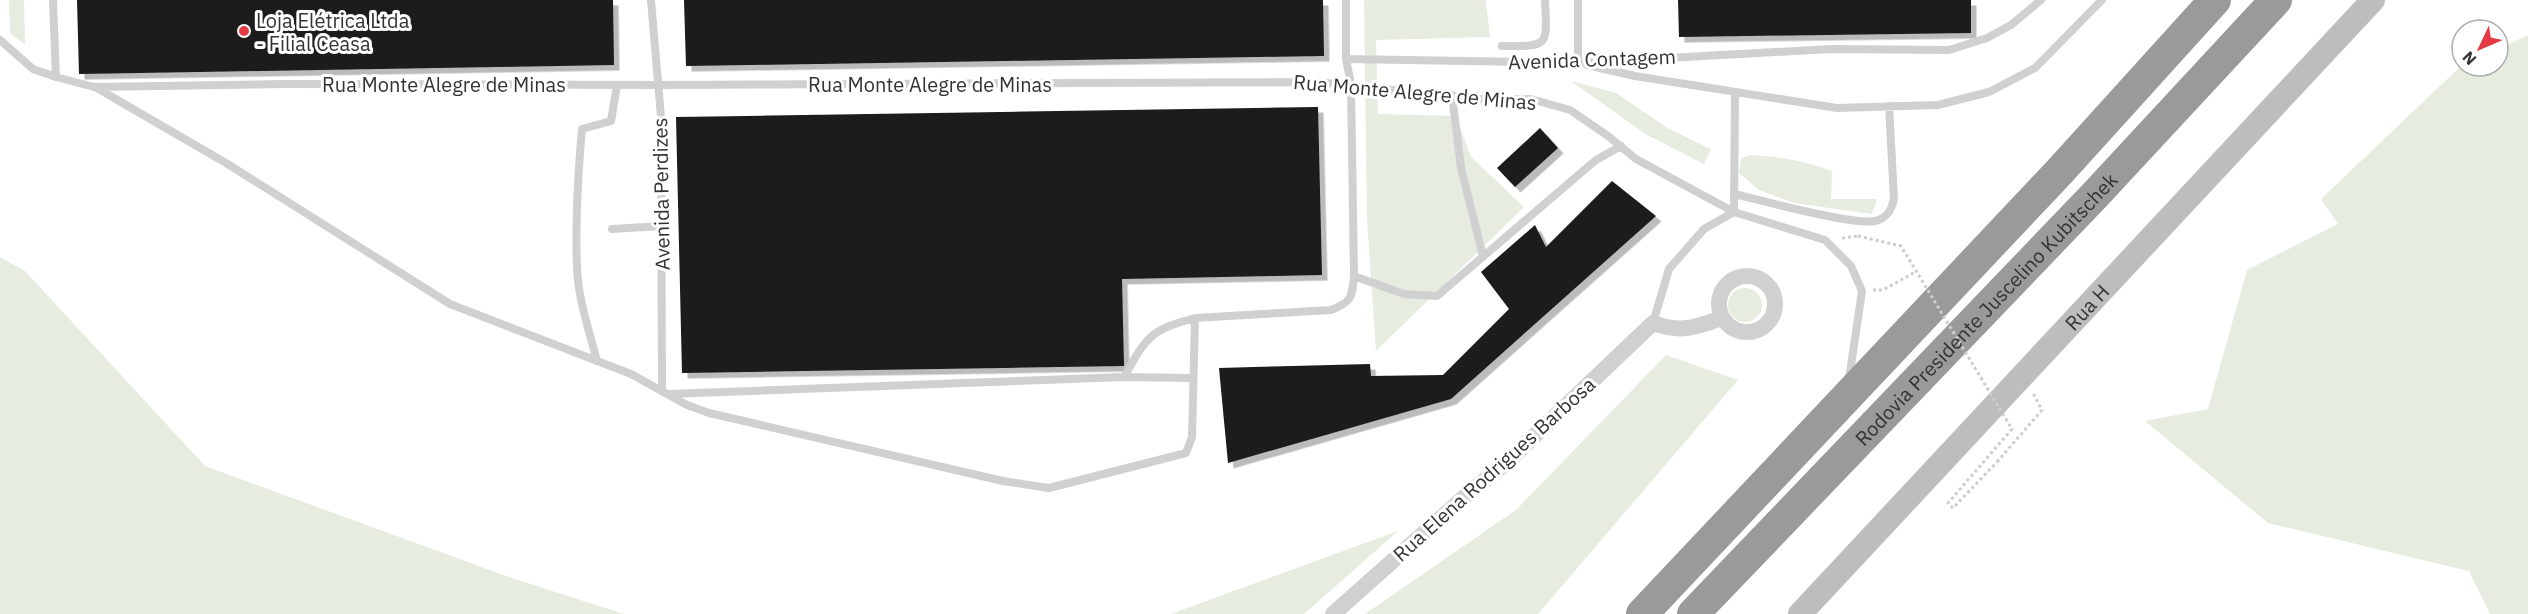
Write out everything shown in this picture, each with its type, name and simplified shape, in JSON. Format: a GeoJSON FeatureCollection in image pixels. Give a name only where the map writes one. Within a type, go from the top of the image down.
{"type":"FeatureCollection","features":[{"type":"Feature","properties":{"kind":"highway","name":"Rodovia Presidente Juscelino Kubitschek"},"geometry":{"type":"LineString","coordinates":[[1642,614],[2061,170],[2215,0]]}},
{"type":"Feature","properties":{"kind":"highway","name":"Rodovia Presidente Juscelino Kubitschek"},"geometry":{"type":"LineString","coordinates":[[1693,614],[2094,195],[2276,0]]}},
{"type":"Feature","properties":{"kind":"main road","name":"Rua H"},"geometry":{"type":"LineString","coordinates":[[1800,614],[2373,0]]}},
{"type":"Feature","properties":{"kind":"street"},"geometry":{"type":"LineString","coordinates":[[1653,322],[1668,328],[1688,330],[1722,318]]}},
{"type":"Feature","properties":{"kind":"street","name":"Rua Elena Rodrigues Barbosa"},"geometry":{"type":"LineString","coordinates":[[1333,614],[1507,462],[1653,322]]}},
{"type":"Feature","properties":{"kind":"lane"},"geometry":{"type":"LineString","coordinates":[[53,0],[56,77]]}},
{"type":"Feature","properties":{"kind":"lane","name":"Avenida Perdizes"},"geometry":{"type":"LineString","coordinates":[[651,0],[661,117],[665,392]]}},
{"type":"Feature","properties":{"kind":"lane"},"geometry":{"type":"LineString","coordinates":[[1124,377],[1150,335],[1165,326],[1195,318],[1331,310],[1346,304],[1352,295],[1354,276],[1351,84],[1346,58],[1346,0]]}},
{"type":"Feature","properties":{"kind":"lane"},"geometry":{"type":"LineString","coordinates":[[1502,46],[1535,46],[1542,43],[1546,32],[1545,0]]}},
{"type":"Feature","properties":{"kind":"lane"},"geometry":{"type":"LineString","coordinates":[[1578,0],[1578,63],[1635,76],[1837,108],[1938,105],[1989,92],[2035,68],[2102,0]]}},
{"type":"Feature","properties":{"kind":"lane","name":"Avenida Contagem"},"geometry":{"type":"LineString","coordinates":[[1346,58],[1578,63],[1831,49],[1949,50],[1987,38],[2011,26],[2041,0]]}},
{"type":"Feature","properties":{"kind":"lane","name":"Rua Monte Alegre de Minas"},"geometry":{"type":"LineString","coordinates":[[0,40],[33,69],[94,87],[226,163],[450,304],[597,361],[665,392],[687,405],[710,413],[1003,481],[1049,488],[1186,453],[1192,437],[1192,378],[1124,377],[665,392]]}},
{"type":"Feature","properties":{"kind":"lane","name":"Rua Monte Alegre de Minas"},"geometry":{"type":"LineString","coordinates":[[94,87],[284,84],[1305,82],[1351,84],[1394,91],[1489,100],[1531,99],[1570,110],[1636,159],[1734,212]]}},
{"type":"Feature","properties":{"kind":"lane"},"geometry":{"type":"LineString","coordinates":[[597,361],[580,294],[577,267],[579,170],[582,129],[611,122],[617,85]]}},
{"type":"Feature","properties":{"kind":"lane"},"geometry":{"type":"LineString","coordinates":[[1735,92],[1734,212],[1826,240],[1851,266],[1862,291],[1846,397]]}},
{"type":"Feature","properties":{"kind":"lane"},"geometry":{"type":"LineString","coordinates":[[1452,95],[1461,168],[1483,256]]}},
{"type":"Feature","properties":{"kind":"lane"},"geometry":{"type":"LineString","coordinates":[[1734,194],[1863,222],[1884,217],[1892,209],[1894,198],[1889,106]]}},
{"type":"Feature","properties":{"kind":"lane"},"geometry":{"type":"LineString","coordinates":[[1354,276],[1404,294],[1437,296],[1596,160],[1620,146]]}},
{"type":"Feature","properties":{"kind":"lane","name":"Rua Elena Rodrigues Barbosa"},"geometry":{"type":"LineString","coordinates":[[1653,322],[1669,269],[1704,229],[1734,212]]}},
{"type":"Feature","properties":{"kind":"lane"},"geometry":{"type":"LineString","coordinates":[[612,229],[662,226]]}},
{"type":"Feature","properties":{"kind":"lane"},"geometry":{"type":"LineString","coordinates":[[1192,378],[1195,318]]}},
{"type":"Feature","properties":{"kind":"path"},"geometry":{"type":"LineString","coordinates":[[1858,236],[1901,246],[2012,429],[1948,502],[1953,508],[2042,410],[2024,376]]}},
{"type":"Feature","properties":{"kind":"path"},"geometry":{"type":"LineString","coordinates":[[1882,290],[1917,271]]}},
{"type":"Feature","properties":{"kind":"shaded area"},"geometry":{"type":"Polygon","coordinates":[[[9,0],[24,0],[25,45],[10,33],[9,0]]]}},
{"type":"Feature","properties":{"kind":"shaded area"},"geometry":{"type":"Polygon","coordinates":[[[1364,0],[1486,0],[1490,37],[1376,40],[1378,114],[1456,116],[1471,157],[1524,207],[1376,351],[1367,219],[1364,0]]]}},
{"type":"Feature","properties":{"kind":"shaded area"},"geometry":{"type":"Polygon","coordinates":[[[2528,35],[2528,614],[2490,614],[2469,571],[2268,523],[2145,421],[2208,409],[2247,270],[2338,224],[2321,199],[2450,76],[2510,78],[2510,43],[2528,35]]]}},
{"type":"Feature","properties":{"kind":"shaded area"},"geometry":{"type":"Polygon","coordinates":[[[1571,81],[1616,93],[1669,129],[1711,149],[1704,164],[1647,135],[1571,81]]]}},
{"type":"Feature","properties":{"kind":"shaded area"},"geometry":{"type":"Polygon","coordinates":[[[1749,155],[1812,164],[1832,171],[1831,199],[1877,199],[1872,214],[1794,203],[1759,190],[1739,173],[1741,159],[1749,155]]]}},
{"type":"Feature","properties":{"kind":"shaded area"},"geometry":{"type":"Polygon","coordinates":[[[0,257],[25,271],[205,466],[506,576],[624,614],[0,614],[0,257]]]}},
{"type":"Feature","properties":{"kind":"shaded area"},"geometry":{"type":"Polygon","coordinates":[[[1745,288],[1757,293],[1762,305],[1757,317],[1745,322],[1733,317],[1728,305],[1733,293],[1745,288]]]}},
{"type":"Feature","properties":{"kind":"shaded area"},"geometry":{"type":"Polygon","coordinates":[[[1666,355],[1738,380],[1538,614],[1365,614],[1516,510],[1666,355]]]}},
{"type":"Feature","properties":{"kind":"shaded area"},"geometry":{"type":"Polygon","coordinates":[[[1398,531],[1304,614],[1171,614],[1398,531]]]}},
{"type":"Feature","properties":{"kind":"building"},"geometry":{"type":"Polygon","coordinates":[[[77,0],[613,0],[614,65],[79,74],[77,0]]]}},
{"type":"Feature","properties":{"kind":"building"},"geometry":{"type":"Polygon","coordinates":[[[684,0],[1323,0],[1324,56],[686,66],[684,0]]]}},
{"type":"Feature","properties":{"kind":"building"},"geometry":{"type":"Polygon","coordinates":[[[1678,0],[1971,0],[1971,33],[1679,37],[1678,0]]]}},
{"type":"Feature","properties":{"kind":"building"},"geometry":{"type":"Polygon","coordinates":[[[1318,107],[1322,275],[1122,279],[1124,366],[682,373],[676,117],[1318,107]]]}},
{"type":"Feature","properties":{"kind":"building"},"geometry":{"type":"Polygon","coordinates":[[[1540,128],[1558,148],[1515,187],[1497,168],[1540,128]]]}},
{"type":"Feature","properties":{"kind":"building"},"geometry":{"type":"Polygon","coordinates":[[[1612,181],[1656,216],[1451,399],[1228,463],[1219,368],[1370,364],[1371,376],[1443,375],[1509,309],[1481,272],[1535,225],[1546,247],[1612,181]]]}},
{"type":"Feature","properties":{"kind":"place","name":"Loja Elétrica Ltda - Filial Ceasa"},"geometry":{"type":"Point","coordinates":[244,31]}}]}
